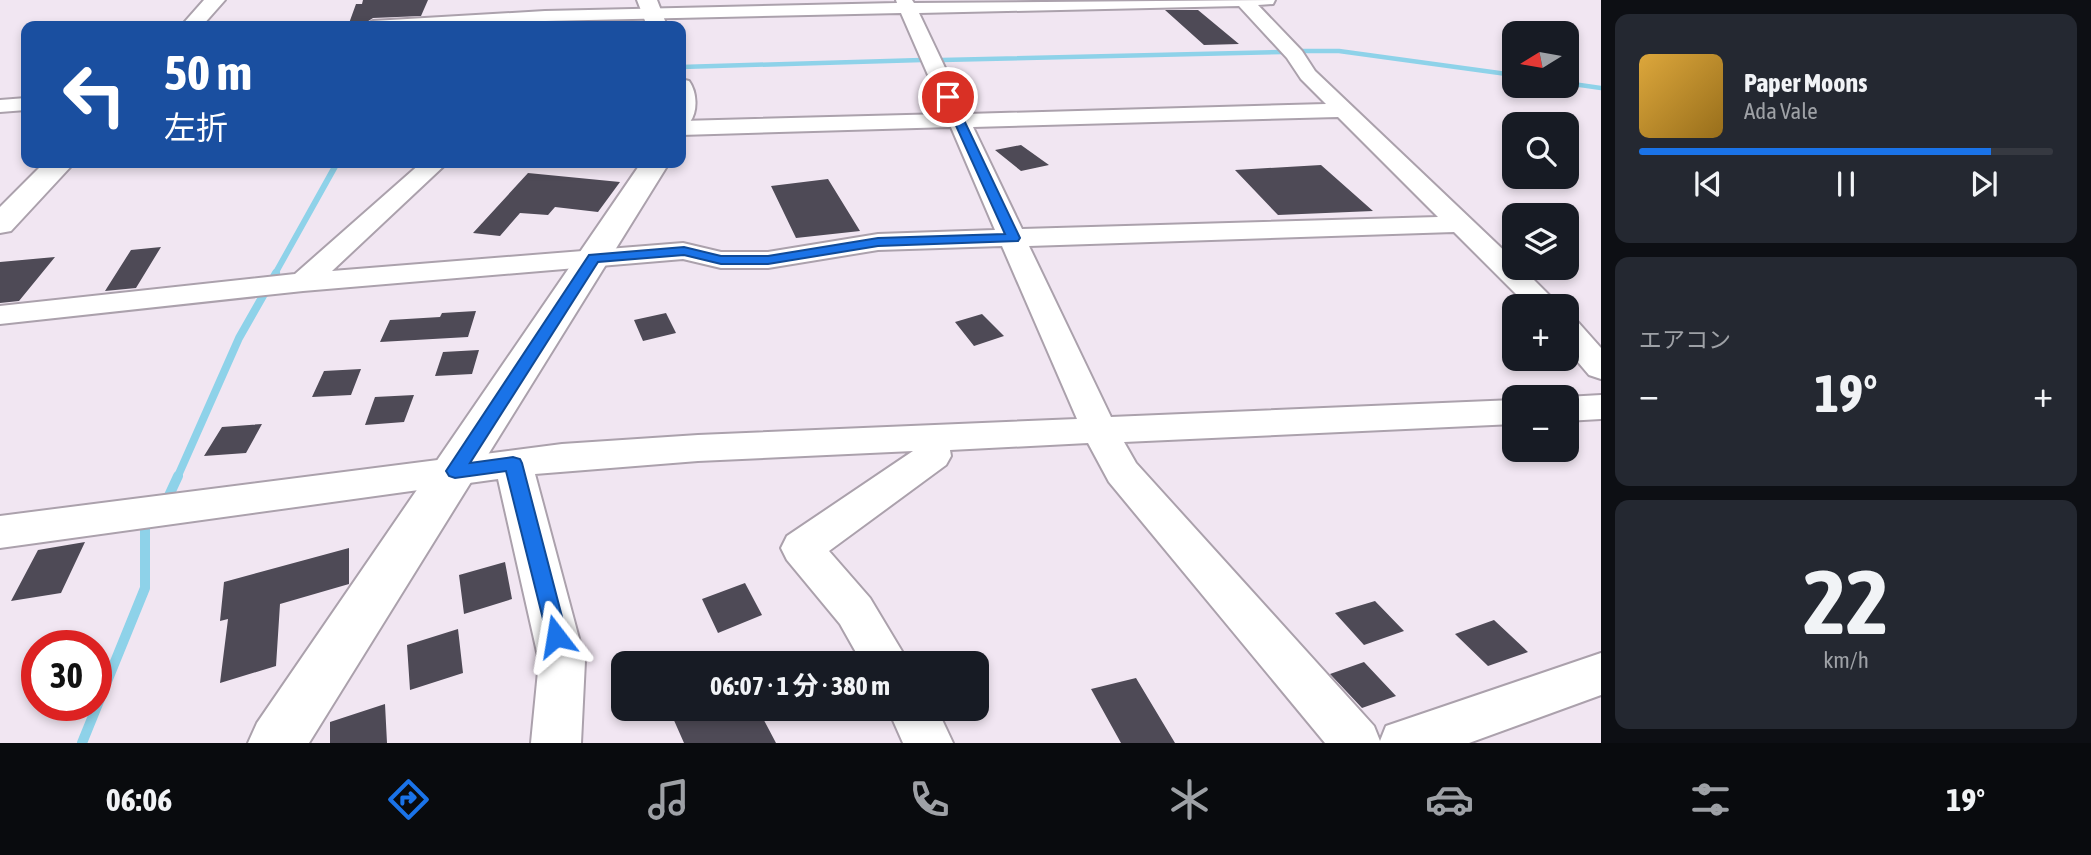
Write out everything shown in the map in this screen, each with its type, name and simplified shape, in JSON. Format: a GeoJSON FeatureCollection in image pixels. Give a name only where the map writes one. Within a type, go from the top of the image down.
{"type":"FeatureCollection","features":[{"type":"Feature","properties":{"kind":"street"},"geometry":{"type":"LineString","coordinates":[[196,21],[215,0]]}},
{"type":"Feature","properties":{"kind":"street"},"geometry":{"type":"LineString","coordinates":[[1243,0],[1295,55],[1308,75],[1533,294]]}},
{"type":"Feature","properties":{"kind":"street"},"geometry":{"type":"LineString","coordinates":[[459,21],[906,4],[1267,0]]}},
{"type":"Feature","properties":{"kind":"street"},"geometry":{"type":"LineString","coordinates":[[906,4],[1100,431],[1122,472],[1356,743]]}},
{"type":"Feature","properties":{"kind":"street"},"geometry":{"type":"LineString","coordinates":[[0,106],[21,104]]}},
{"type":"Feature","properties":{"kind":"street"},"geometry":{"type":"LineString","coordinates":[[686,128],[1344,110]]}},
{"type":"Feature","properties":{"kind":"street"},"geometry":{"type":"LineString","coordinates":[[0,225],[55,168]]}},
{"type":"Feature","properties":{"kind":"street"},"geometry":{"type":"LineString","coordinates":[[281,285],[429,168]]}},
{"type":"Feature","properties":{"kind":"street"},"geometry":{"type":"LineString","coordinates":[[277,743],[652,168]]}},
{"type":"Feature","properties":{"kind":"street"},"geometry":{"type":"LineString","coordinates":[[0,315],[281,285],[684,251],[721,260],[768,260],[878,242],[1462,224]]}},
{"type":"Feature","properties":{"kind":"street"},"geometry":{"type":"LineString","coordinates":[[1579,343],[1601,368]]}},
{"type":"Feature","properties":{"kind":"street"},"geometry":{"type":"LineString","coordinates":[[1579,408],[1601,407]]}},
{"type":"Feature","properties":{"kind":"street"},"geometry":{"type":"LineString","coordinates":[[0,532],[562,457],[698,448],[1502,413]]}},
{"type":"Feature","properties":{"kind":"street"},"geometry":{"type":"LineString","coordinates":[[879,651],[855,611],[802,548],[933,456],[929,438]]}},
{"type":"Feature","properties":{"kind":"street"},"geometry":{"type":"LineString","coordinates":[[513,463],[562,661],[556,743]]}},
{"type":"Feature","properties":{"kind":"street"},"geometry":{"type":"LineString","coordinates":[[1404,743],[1601,674]]}},
{"type":"Feature","properties":{"kind":"street"},"geometry":{"type":"LineString","coordinates":[[918,721],[928,743]]}},
{"type":"Feature","properties":{"kind":"building"},"geometry":{"type":"Polygon","coordinates":[[[363,0],[428,0],[421,16],[350,21],[356,4],[362,4],[363,0]]]}},
{"type":"Feature","properties":{"kind":"building"},"geometry":{"type":"Polygon","coordinates":[[[1165,10],[1198,10],[1239,44],[1204,45],[1165,10]]]}},
{"type":"Feature","properties":{"kind":"building"},"geometry":{"type":"Polygon","coordinates":[[[1021,145],[1049,165],[1021,171],[995,150],[1021,145]]]}},
{"type":"Feature","properties":{"kind":"building"},"geometry":{"type":"Polygon","coordinates":[[[1321,165],[1373,211],[1278,215],[1235,170],[1321,165]]]}},
{"type":"Feature","properties":{"kind":"building"},"geometry":{"type":"Polygon","coordinates":[[[528,173],[620,182],[598,212],[555,207],[548,215],[520,213],[500,236],[473,233],[528,173]]]}},
{"type":"Feature","properties":{"kind":"building"},"geometry":{"type":"Polygon","coordinates":[[[828,179],[860,231],[796,238],[771,186],[828,179]]]}},
{"type":"Feature","properties":{"kind":"building"},"geometry":{"type":"Polygon","coordinates":[[[161,247],[136,288],[105,291],[131,250],[161,247]]]}},
{"type":"Feature","properties":{"kind":"building"},"geometry":{"type":"Polygon","coordinates":[[[55,257],[19,301],[0,303],[0,262],[55,257]]]}},
{"type":"Feature","properties":{"kind":"building"},"geometry":{"type":"Polygon","coordinates":[[[476,311],[468,337],[380,342],[390,320],[440,317],[442,313],[476,311]]]}},
{"type":"Feature","properties":{"kind":"building"},"geometry":{"type":"Polygon","coordinates":[[[666,313],[676,333],[643,341],[634,320],[666,313]]]}},
{"type":"Feature","properties":{"kind":"building"},"geometry":{"type":"Polygon","coordinates":[[[982,314],[1004,336],[974,346],[955,322],[982,314]]]}},
{"type":"Feature","properties":{"kind":"building"},"geometry":{"type":"Polygon","coordinates":[[[479,350],[472,374],[435,376],[443,352],[479,350]]]}},
{"type":"Feature","properties":{"kind":"building"},"geometry":{"type":"Polygon","coordinates":[[[361,369],[351,395],[312,397],[324,371],[361,369]]]}},
{"type":"Feature","properties":{"kind":"building"},"geometry":{"type":"Polygon","coordinates":[[[414,395],[404,422],[365,425],[375,397],[414,395]]]}},
{"type":"Feature","properties":{"kind":"building"},"geometry":{"type":"Polygon","coordinates":[[[262,424],[246,453],[204,456],[222,427],[262,424]]]}},
{"type":"Feature","properties":{"kind":"building"},"geometry":{"type":"Polygon","coordinates":[[[85,542],[61,593],[11,601],[38,550],[85,542]]]}},
{"type":"Feature","properties":{"kind":"building"},"geometry":{"type":"Polygon","coordinates":[[[349,548],[349,584],[280,604],[276,666],[220,683],[228,619],[220,621],[224,582],[349,548]]]}},
{"type":"Feature","properties":{"kind":"building"},"geometry":{"type":"Polygon","coordinates":[[[505,562],[512,599],[464,614],[459,575],[505,562]]]}},
{"type":"Feature","properties":{"kind":"building"},"geometry":{"type":"Polygon","coordinates":[[[745,583],[762,615],[718,633],[702,599],[745,583]]]}},
{"type":"Feature","properties":{"kind":"building"},"geometry":{"type":"Polygon","coordinates":[[[1375,601],[1404,631],[1364,645],[1335,613],[1375,601]]]}},
{"type":"Feature","properties":{"kind":"building"},"geometry":{"type":"Polygon","coordinates":[[[1494,620],[1528,652],[1488,666],[1455,634],[1494,620]]]}},
{"type":"Feature","properties":{"kind":"building"},"geometry":{"type":"Polygon","coordinates":[[[458,629],[463,673],[410,690],[407,645],[458,629]]]}},
{"type":"Feature","properties":{"kind":"building"},"geometry":{"type":"Polygon","coordinates":[[[1364,662],[1396,696],[1362,708],[1330,674],[1364,662]]]}},
{"type":"Feature","properties":{"kind":"building"},"geometry":{"type":"Polygon","coordinates":[[[1136,678],[1175,743],[1121,743],[1091,689],[1136,678]]]}},
{"type":"Feature","properties":{"kind":"building"},"geometry":{"type":"Polygon","coordinates":[[[385,704],[387,743],[330,743],[330,722],[385,704]]]}},
{"type":"Feature","properties":{"kind":"building"},"geometry":{"type":"Polygon","coordinates":[[[674,721],[764,721],[776,743],[684,743],[674,721]]]}},
{"type":"Feature","properties":{"kind":"waterway"},"geometry":{"type":"LineString","coordinates":[[1300,51],[1339,51],[1502,73]]}},
{"type":"Feature","properties":{"kind":"waterway"},"geometry":{"type":"LineString","coordinates":[[942,60],[1283,52]]}},
{"type":"Feature","properties":{"kind":"waterway"},"geometry":{"type":"LineString","coordinates":[[686,67],[922,60]]}},
{"type":"Feature","properties":{"kind":"waterway"},"geometry":{"type":"LineString","coordinates":[[1579,85],[1601,88]]}},
{"type":"Feature","properties":{"kind":"waterway"},"geometry":{"type":"LineString","coordinates":[[275,274],[334,168]]}},
{"type":"Feature","properties":{"kind":"waterway"},"geometry":{"type":"LineString","coordinates":[[177,478],[239,338],[276,273]]}},
{"type":"Feature","properties":{"kind":"waterway"},"geometry":{"type":"LineString","coordinates":[[166,502],[178,476]]}},
{"type":"Feature","properties":{"kind":"waterway"},"geometry":{"type":"LineString","coordinates":[[82,743],[145,588],[145,523],[150,519]]}},
{"type":"Feature","properties":{"kind":"route"},"geometry":{"type":"LineString","coordinates":[[556,636],[513,463],[455,471],[593,258],[684,251],[721,260],[768,260],[878,242],[1013,238],[948,97]]}}]}
